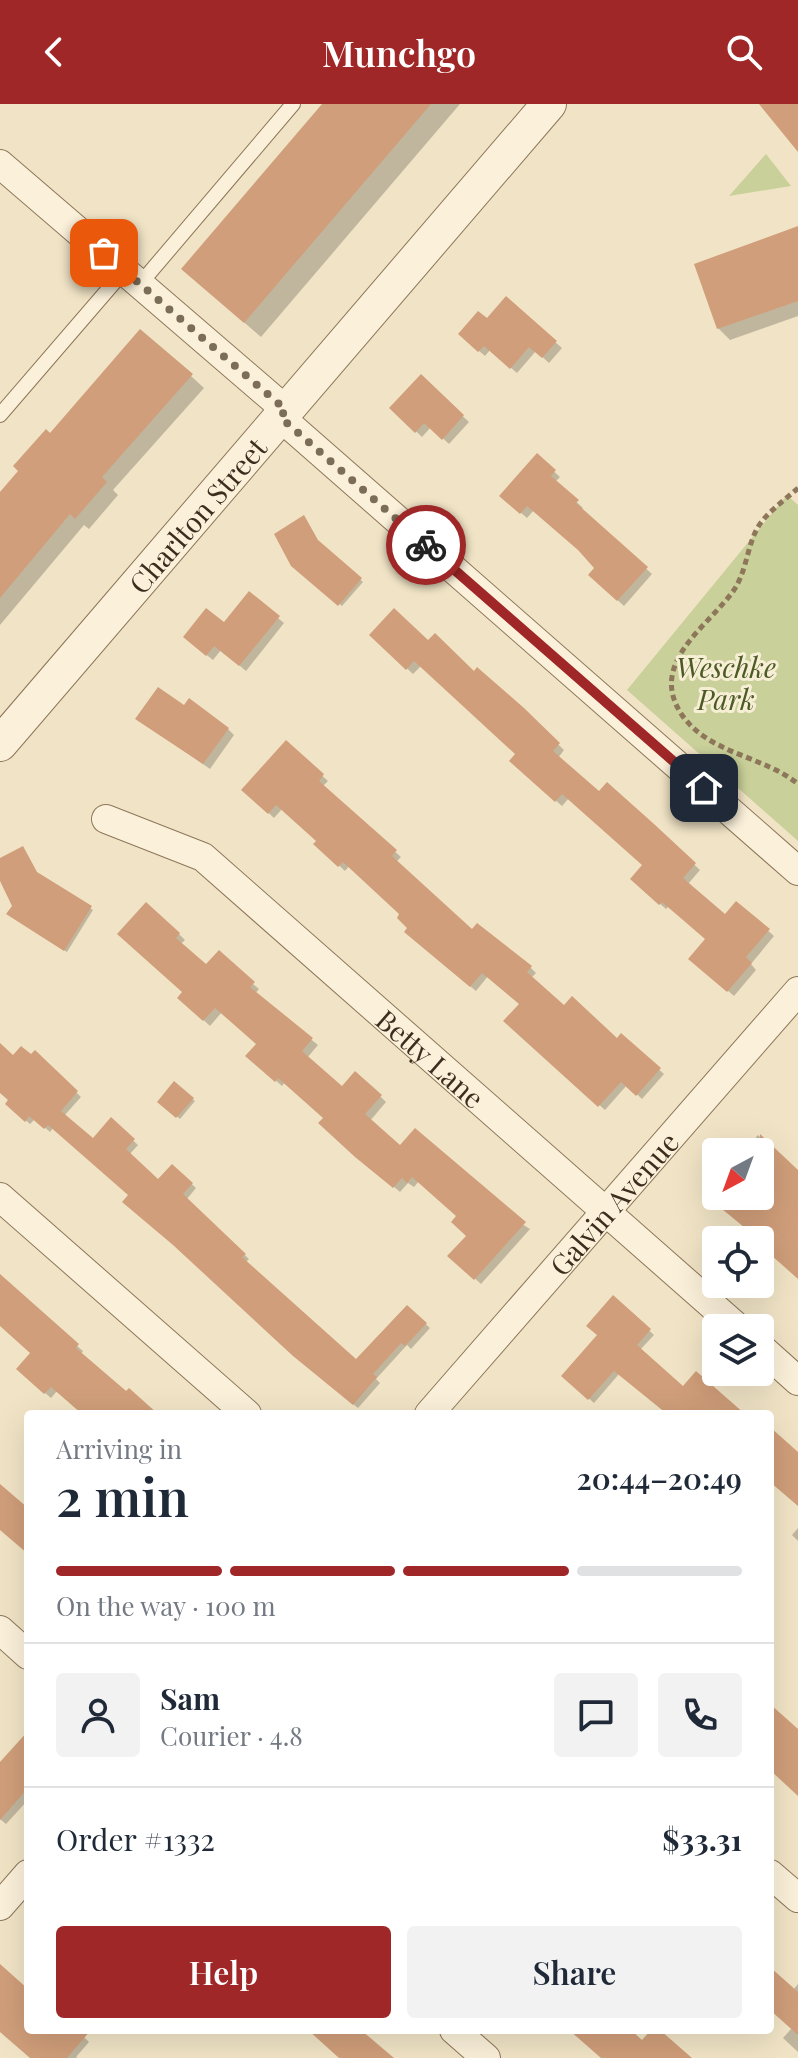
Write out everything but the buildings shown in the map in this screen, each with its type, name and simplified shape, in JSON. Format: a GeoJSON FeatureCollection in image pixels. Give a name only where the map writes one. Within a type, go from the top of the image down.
{"type":"FeatureCollection","features":[{"type":"Feature","properties":{"kind":"street","name":"Charlton Street"},"geometry":{"type":"LineString","coordinates":[[1,741],[549,104]]}},
{"type":"Feature","properties":{"kind":"street"},"geometry":{"type":"LineString","coordinates":[[0,164],[798,871]]}},
{"type":"Feature","properties":{"kind":"street","name":"Betty Lane"},"geometry":{"type":"LineString","coordinates":[[106,819],[203,857],[722,1314]]}},
{"type":"Feature","properties":{"kind":"street","name":"Galvin Avenue"},"geometry":{"type":"LineString","coordinates":[[433,1410],[798,991]]}},
{"type":"Feature","properties":{"kind":"street"},"geometry":{"type":"LineString","coordinates":[[0,1197],[242,1410]]}},
{"type":"Feature","properties":{"kind":"street"},"geometry":{"type":"LineString","coordinates":[[774,1360],[798,1381]]}},
{"type":"Feature","properties":{"kind":"street"},"geometry":{"type":"LineString","coordinates":[[0,1630],[24,1651]]}},
{"type":"Feature","properties":{"kind":"street"},"geometry":{"type":"LineString","coordinates":[[774,1877],[798,1898]]}},
{"type":"Feature","properties":{"kind":"street"},"geometry":{"type":"LineString","coordinates":[[0,1906],[24,1879]]}},
{"type":"Feature","properties":{"kind":"street"},"geometry":{"type":"LineString","coordinates":[[459,2034],[486,2058]]}},
{"type":"Feature","properties":{"kind":"lane"},"geometry":{"type":"LineString","coordinates":[[0,415],[293,104]]}},
{"type":"Feature","properties":{"kind":"path"},"geometry":{"type":"LineString","coordinates":[[798,488],[758,527],[749,559],[737,585],[680,652],[672,676],[673,695],[682,715],[701,734],[798,784]]}},
{"type":"Feature","properties":{"kind":"green space"},"geometry":{"type":"Polygon","coordinates":[[[766,154],[791,186],[729,196],[766,154]]]}},
{"type":"Feature","properties":{"kind":"green space","name":"Weschke Park"},"geometry":{"type":"Polygon","coordinates":[[[787,495],[798,505],[798,841],[627,690],[787,495]]]}},
{"type":"Feature","properties":{"kind":"way so far"},"geometry":{"type":"LineString","coordinates":[[104,253],[286,410],[280,417],[426,545]]}},
{"type":"Feature","properties":{"kind":"route"},"geometry":{"type":"LineString","coordinates":[[426,545],[704,788]]}}]}
